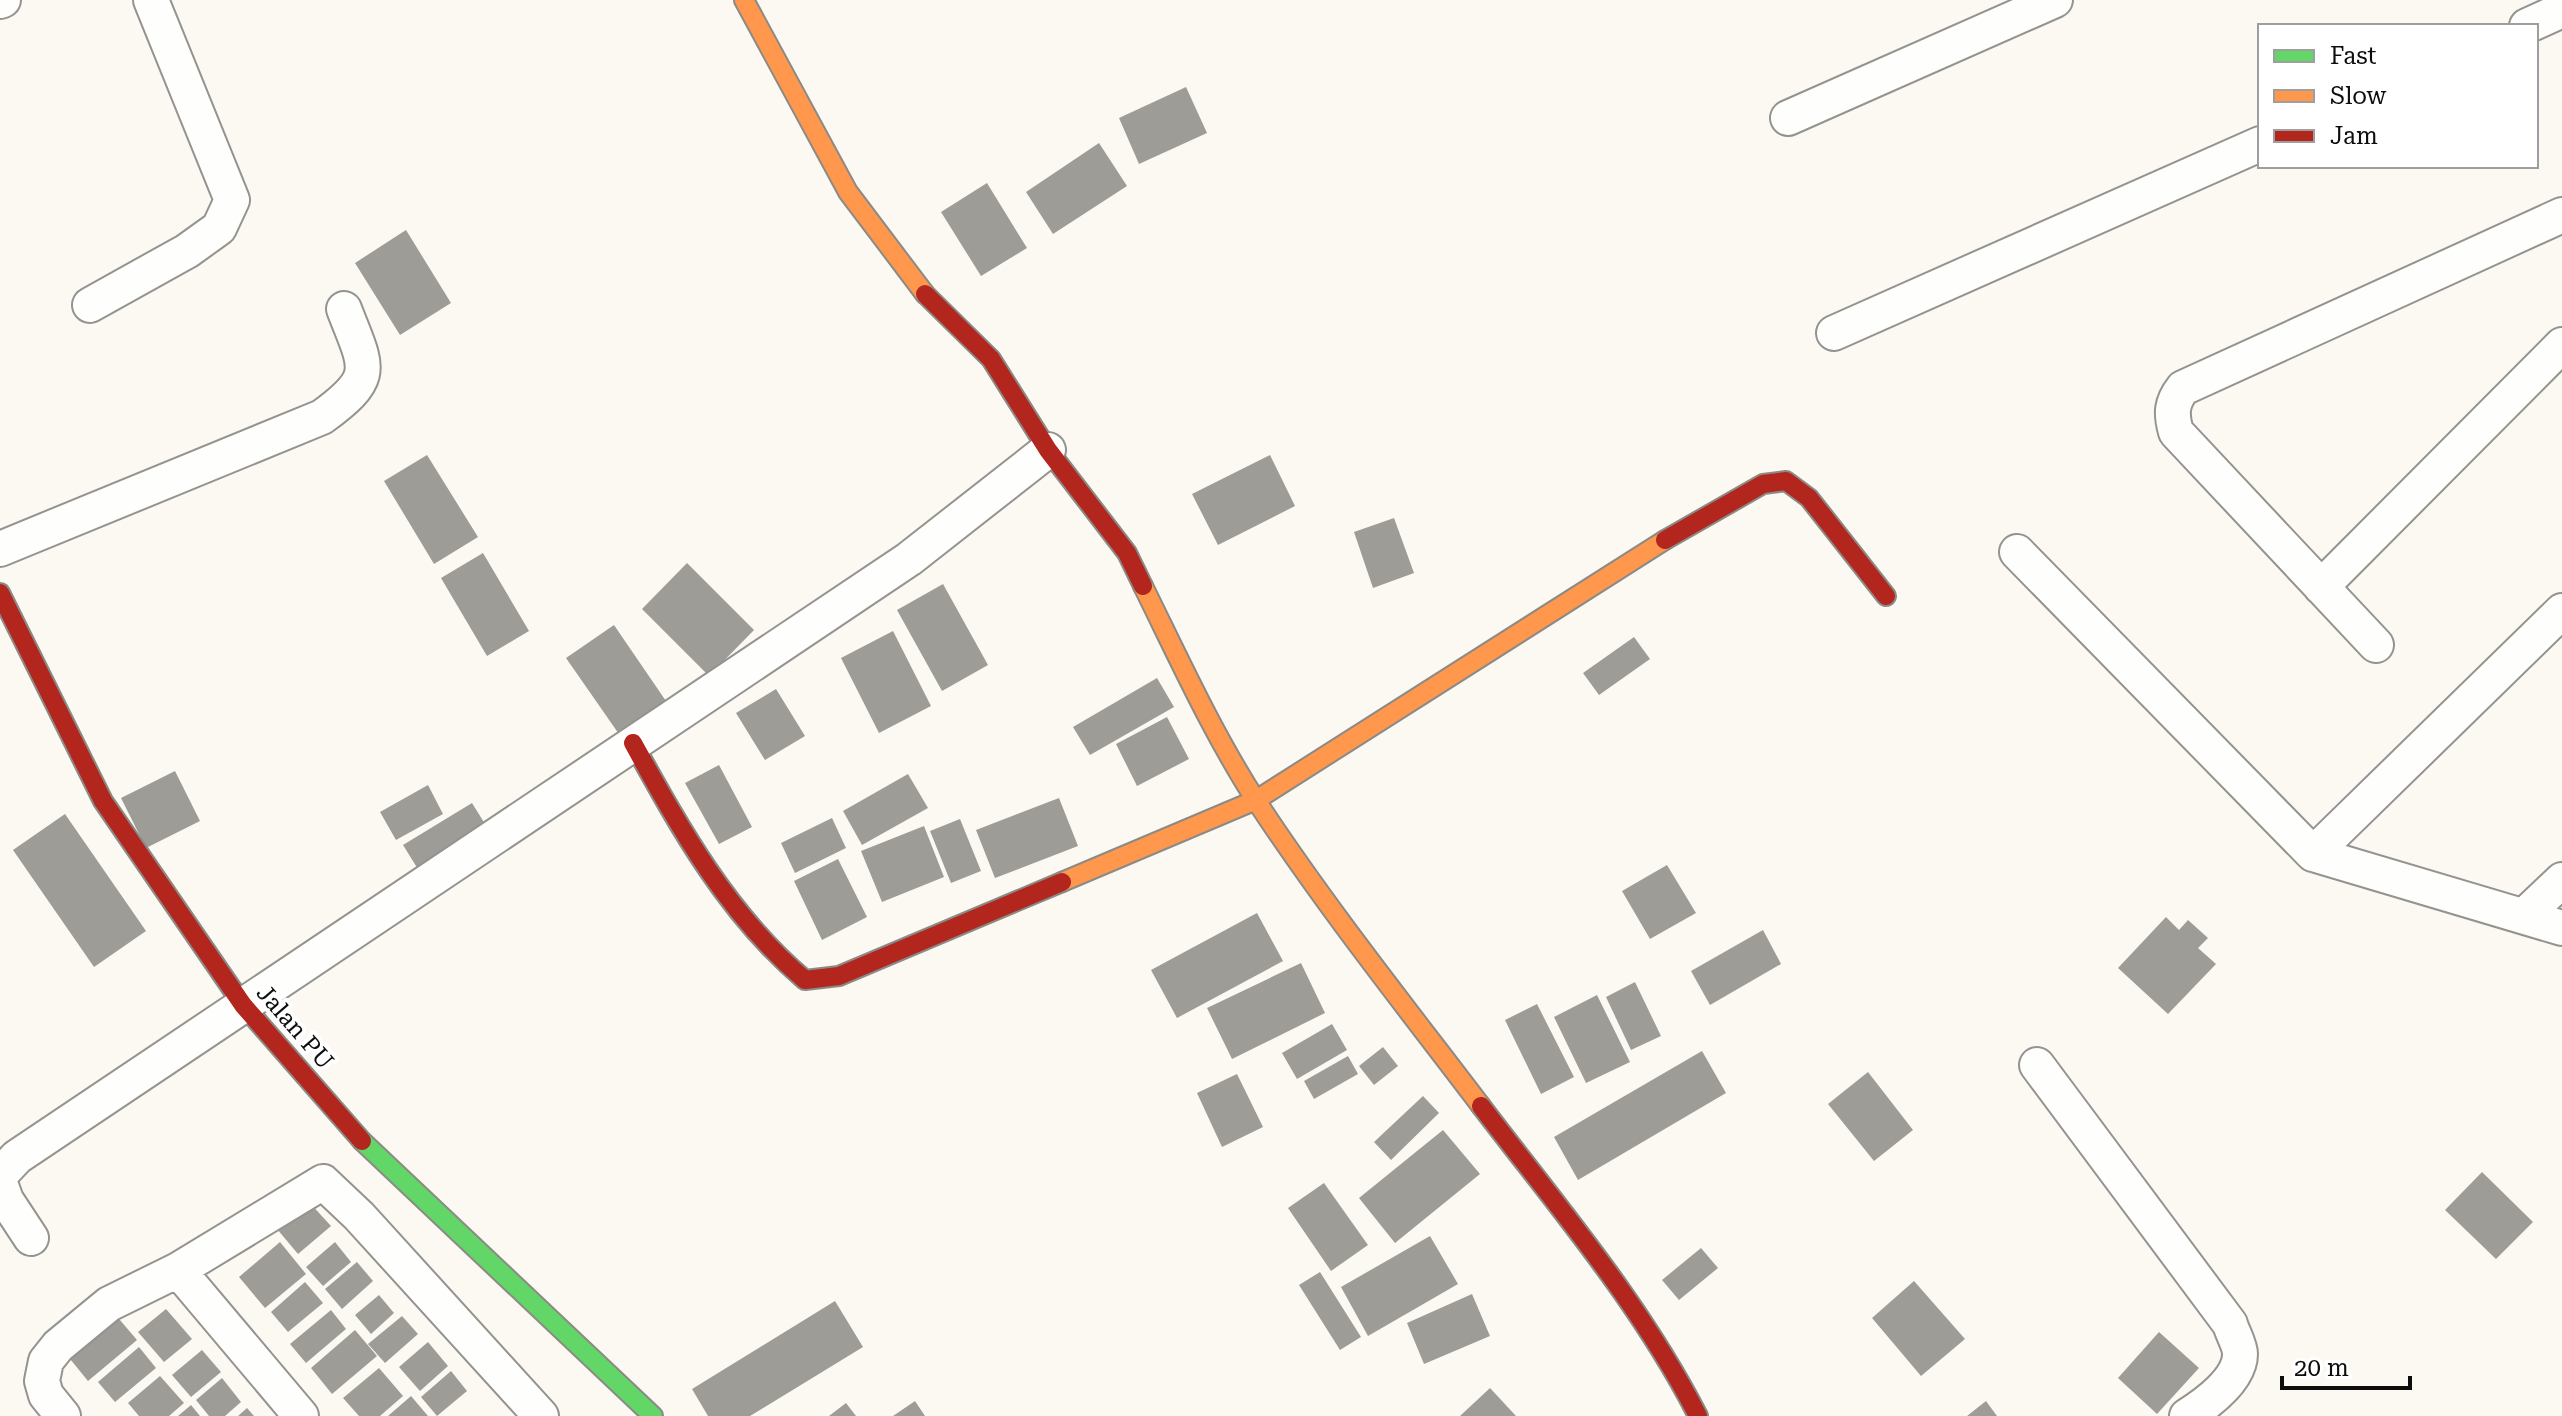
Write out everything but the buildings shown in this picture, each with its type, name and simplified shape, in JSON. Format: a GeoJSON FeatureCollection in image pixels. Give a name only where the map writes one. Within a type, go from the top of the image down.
{"type":"FeatureCollection","features":[{"type":"Feature","properties":{"kind":"street"},"geometry":{"type":"LineString","coordinates":[[90,305],[187,251],[219,228],[232,200],[151,0]]}},
{"type":"Feature","properties":{"kind":"street"},"geometry":{"type":"LineString","coordinates":[[744,0],[848,192],[918,287],[991,359],[1048,450],[1127,553],[1193,688],[1256,800],[1350,933],[1594,1255],[1676,1373],[1698,1416]]}},
{"type":"Feature","properties":{"kind":"street"},"geometry":{"type":"LineString","coordinates":[[1788,118],[2055,0]]}},
{"type":"Feature","properties":{"kind":"street"},"geometry":{"type":"LineString","coordinates":[[2531,24],[2562,10]]}},
{"type":"Feature","properties":{"kind":"street"},"geometry":{"type":"LineString","coordinates":[[1834,333],[2258,145]]}},
{"type":"Feature","properties":{"kind":"street"},"geometry":{"type":"LineString","coordinates":[[2376,645],[2176,432],[2172,407],[2176,396],[2183,388],[2562,215]]}},
{"type":"Feature","properties":{"kind":"street"},"geometry":{"type":"LineString","coordinates":[[0,549],[322,417],[360,383],[365,363],[344,309]]}},
{"type":"Feature","properties":{"kind":"street"},"geometry":{"type":"LineString","coordinates":[[2321,587],[2562,345]]}},
{"type":"Feature","properties":{"kind":"street"},"geometry":{"type":"LineString","coordinates":[[0,1175],[17,1157],[909,559],[1048,450]]}},
{"type":"Feature","properties":{"kind":"street"},"geometry":{"type":"LineString","coordinates":[[633,743],[691,847],[773,956],[805,980],[839,976],[1256,800],[1644,552],[1763,484],[1786,481],[1809,498],[1886,596]]}},
{"type":"Feature","properties":{"kind":"street"},"geometry":{"type":"LineString","coordinates":[[2017,552],[2313,854],[2562,928]]}},
{"type":"Feature","properties":{"kind":"street","name":"Jalan PU"},"geometry":{"type":"LineString","coordinates":[[0,593],[103,801],[243,1005],[370,1150],[653,1416]]}},
{"type":"Feature","properties":{"kind":"street"},"geometry":{"type":"LineString","coordinates":[[2313,854],[2562,611]]}},
{"type":"Feature","properties":{"kind":"street"},"geometry":{"type":"LineString","coordinates":[[2524,916],[2562,880]]}},
{"type":"Feature","properties":{"kind":"street"},"geometry":{"type":"LineString","coordinates":[[2037,1065],[2230,1324],[2240,1355],[2232,1376],[2205,1404],[2187,1416]]}},
{"type":"Feature","properties":{"kind":"street"},"geometry":{"type":"LineString","coordinates":[[63,1416],[46,1395],[42,1381],[46,1361],[52,1354],[109,1304],[178,1270],[323,1182],[359,1216],[541,1416]]}},
{"type":"Feature","properties":{"kind":"street"},"geometry":{"type":"LineString","coordinates":[[0,1183],[6,1200],[31,1238]]}},
{"type":"Feature","properties":{"kind":"street"},"geometry":{"type":"LineString","coordinates":[[178,1270],[301,1416]]}},
{"type":"Feature","properties":{"kind":"traffic: fast"},"geometry":{"type":"LineString","coordinates":[[362,1141],[653,1416]]}},
{"type":"Feature","properties":{"kind":"traffic: slow"},"geometry":{"type":"LineString","coordinates":[[744,0],[848,192],[925,294]]}},
{"type":"Feature","properties":{"kind":"traffic: slow"},"geometry":{"type":"LineString","coordinates":[[1062,882],[1256,800],[1665,540]]}},
{"type":"Feature","properties":{"kind":"traffic: slow"},"geometry":{"type":"LineString","coordinates":[[1143,586],[1211,723],[1257,802],[1338,918],[1481,1106]]}},
{"type":"Feature","properties":{"kind":"traffic: jam"},"geometry":{"type":"LineString","coordinates":[[925,294],[991,359],[1048,450],[1127,553],[1143,586]]}},
{"type":"Feature","properties":{"kind":"traffic: jam"},"geometry":{"type":"LineString","coordinates":[[1665,540],[1763,484],[1786,481],[1809,498],[1886,596]]}},
{"type":"Feature","properties":{"kind":"traffic: jam"},"geometry":{"type":"LineString","coordinates":[[0,593],[103,801],[243,1005],[362,1141]]}},
{"type":"Feature","properties":{"kind":"traffic: jam"},"geometry":{"type":"LineString","coordinates":[[633,743],[688,839],[729,899],[777,955],[805,980],[839,976],[1062,882]]}},
{"type":"Feature","properties":{"kind":"traffic: jam"},"geometry":{"type":"LineString","coordinates":[[1481,1106],[1624,1295],[1651,1334],[1698,1416]]}}]}
